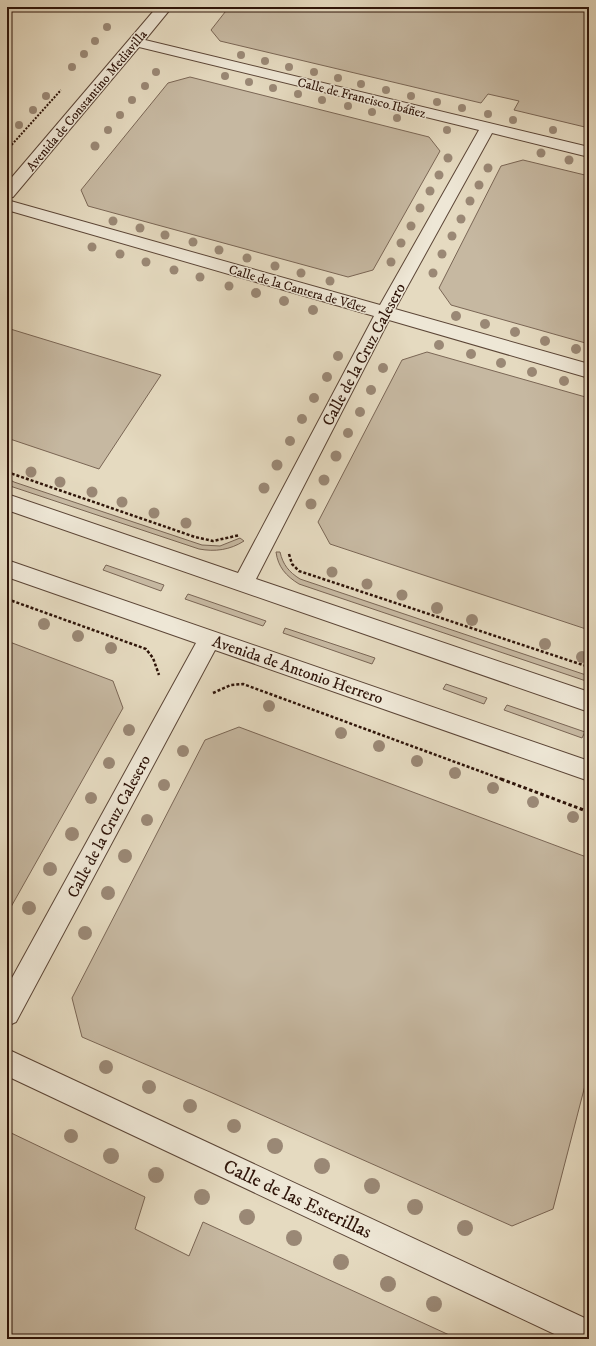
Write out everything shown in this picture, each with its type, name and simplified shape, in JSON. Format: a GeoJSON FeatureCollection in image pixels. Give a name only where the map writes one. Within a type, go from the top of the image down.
{"type":"FeatureCollection","features":[{"type":"Feature","properties":{"kind":"street","name":"Avenida de Constantino Mediavilla"},"geometry":{"type":"LineString","coordinates":[[7,193],[166,7]]}},
{"type":"Feature","properties":{"kind":"street","name":"Calle de Francisco Ibáñez"},"geometry":{"type":"LineString","coordinates":[[136,42],[589,152]]}},
{"type":"Feature","properties":{"kind":"street","name":"Calle de la Cruz Calesero"},"geometry":{"type":"LineString","coordinates":[[243,583],[384,313],[488,128]]}},
{"type":"Feature","properties":{"kind":"street","name":"Calle de la Cantera de Vélez"},"geometry":{"type":"LineString","coordinates":[[7,205],[589,371]]}},
{"type":"Feature","properties":{"kind":"street"},"geometry":{"type":"LineString","coordinates":[[7,502],[589,702]]}},
{"type":"Feature","properties":{"kind":"street","name":"Avenida de Antonio Herrero"},"geometry":{"type":"LineString","coordinates":[[7,568],[589,771]]}},
{"type":"Feature","properties":{"kind":"street","name":"Calle de la Cruz Calesero"},"geometry":{"type":"LineString","coordinates":[[7,1013],[210,638]]}},
{"type":"Feature","properties":{"kind":"street","name":"Calle de las Esterillas"},"geometry":{"type":"LineString","coordinates":[[7,1062],[587,1331]]}},
{"type":"Feature","properties":{"kind":"path"},"geometry":{"type":"LineString","coordinates":[[7,472],[195,537],[213,541],[244,534],[265,541],[287,549],[292,564],[299,571],[589,667]]}},
{"type":"Feature","properties":{"kind":"path"},"geometry":{"type":"LineString","coordinates":[[7,599],[146,649],[153,658],[156,671],[162,680],[182,688],[207,694],[231,685],[243,684],[589,812]]}},
{"type":"Feature","properties":{"kind":"shaded area"},"geometry":{"type":"Polygon","coordinates":[[[229,7],[589,7],[589,128],[514,110],[519,101],[488,94],[481,103],[220,41],[211,30],[229,7]]]}},
{"type":"Feature","properties":{"kind":"shaded area"},"geometry":{"type":"Polygon","coordinates":[[[190,77],[429,137],[440,151],[373,270],[348,277],[88,206],[81,190],[168,83],[190,77]]]}},
{"type":"Feature","properties":{"kind":"shaded area"},"geometry":{"type":"Polygon","coordinates":[[[523,160],[589,176],[589,344],[451,305],[439,288],[501,166],[523,160]]]}},
{"type":"Feature","properties":{"kind":"shaded area"},"geometry":{"type":"Polygon","coordinates":[[[7,328],[161,375],[99,469],[7,438],[7,328]]]}},
{"type":"Feature","properties":{"kind":"shaded area"},"geometry":{"type":"Polygon","coordinates":[[[427,352],[589,398],[589,630],[330,544],[318,522],[402,360],[427,352]]]}},
{"type":"Feature","properties":{"kind":"shaded area"},"geometry":{"type":"Polygon","coordinates":[[[7,478],[14,482],[202,545],[220,546],[240,538],[244,541],[222,550],[199,549],[7,485],[7,478]]]}},
{"type":"Feature","properties":{"kind":"shaded area"},"geometry":{"type":"Polygon","coordinates":[[[276,552],[280,552],[287,568],[300,579],[589,676],[589,682],[299,584],[283,571],[276,552]]]}},
{"type":"Feature","properties":{"kind":"shaded area"},"geometry":{"type":"Polygon","coordinates":[[[106,565],[164,585],[161,591],[103,570],[106,565]]]}},
{"type":"Feature","properties":{"kind":"shaded area"},"geometry":{"type":"Polygon","coordinates":[[[188,594],[266,621],[263,626],[185,599],[188,594]]]}},
{"type":"Feature","properties":{"kind":"shaded area"},"geometry":{"type":"Polygon","coordinates":[[[285,628],[375,658],[372,664],[283,633],[285,628]]]}},
{"type":"Feature","properties":{"kind":"shaded area"},"geometry":{"type":"Polygon","coordinates":[[[7,641],[113,681],[123,708],[7,914],[7,641]]]}},
{"type":"Feature","properties":{"kind":"shaded area"},"geometry":{"type":"Polygon","coordinates":[[[446,684],[487,698],[484,704],[443,689],[446,684]]]}},
{"type":"Feature","properties":{"kind":"shaded area"},"geometry":{"type":"Polygon","coordinates":[[[507,705],[585,732],[582,738],[504,710],[507,705]]]}},
{"type":"Feature","properties":{"kind":"shaded area"},"geometry":{"type":"Polygon","coordinates":[[[239,727],[589,858],[589,1070],[553,1209],[512,1226],[82,1037],[72,998],[205,740],[239,727]]]}},
{"type":"Feature","properties":{"kind":"shaded area"},"geometry":{"type":"Polygon","coordinates":[[[7,1131],[145,1197],[135,1229],[189,1256],[203,1222],[458,1339],[7,1339],[7,1131]]]}}]}
